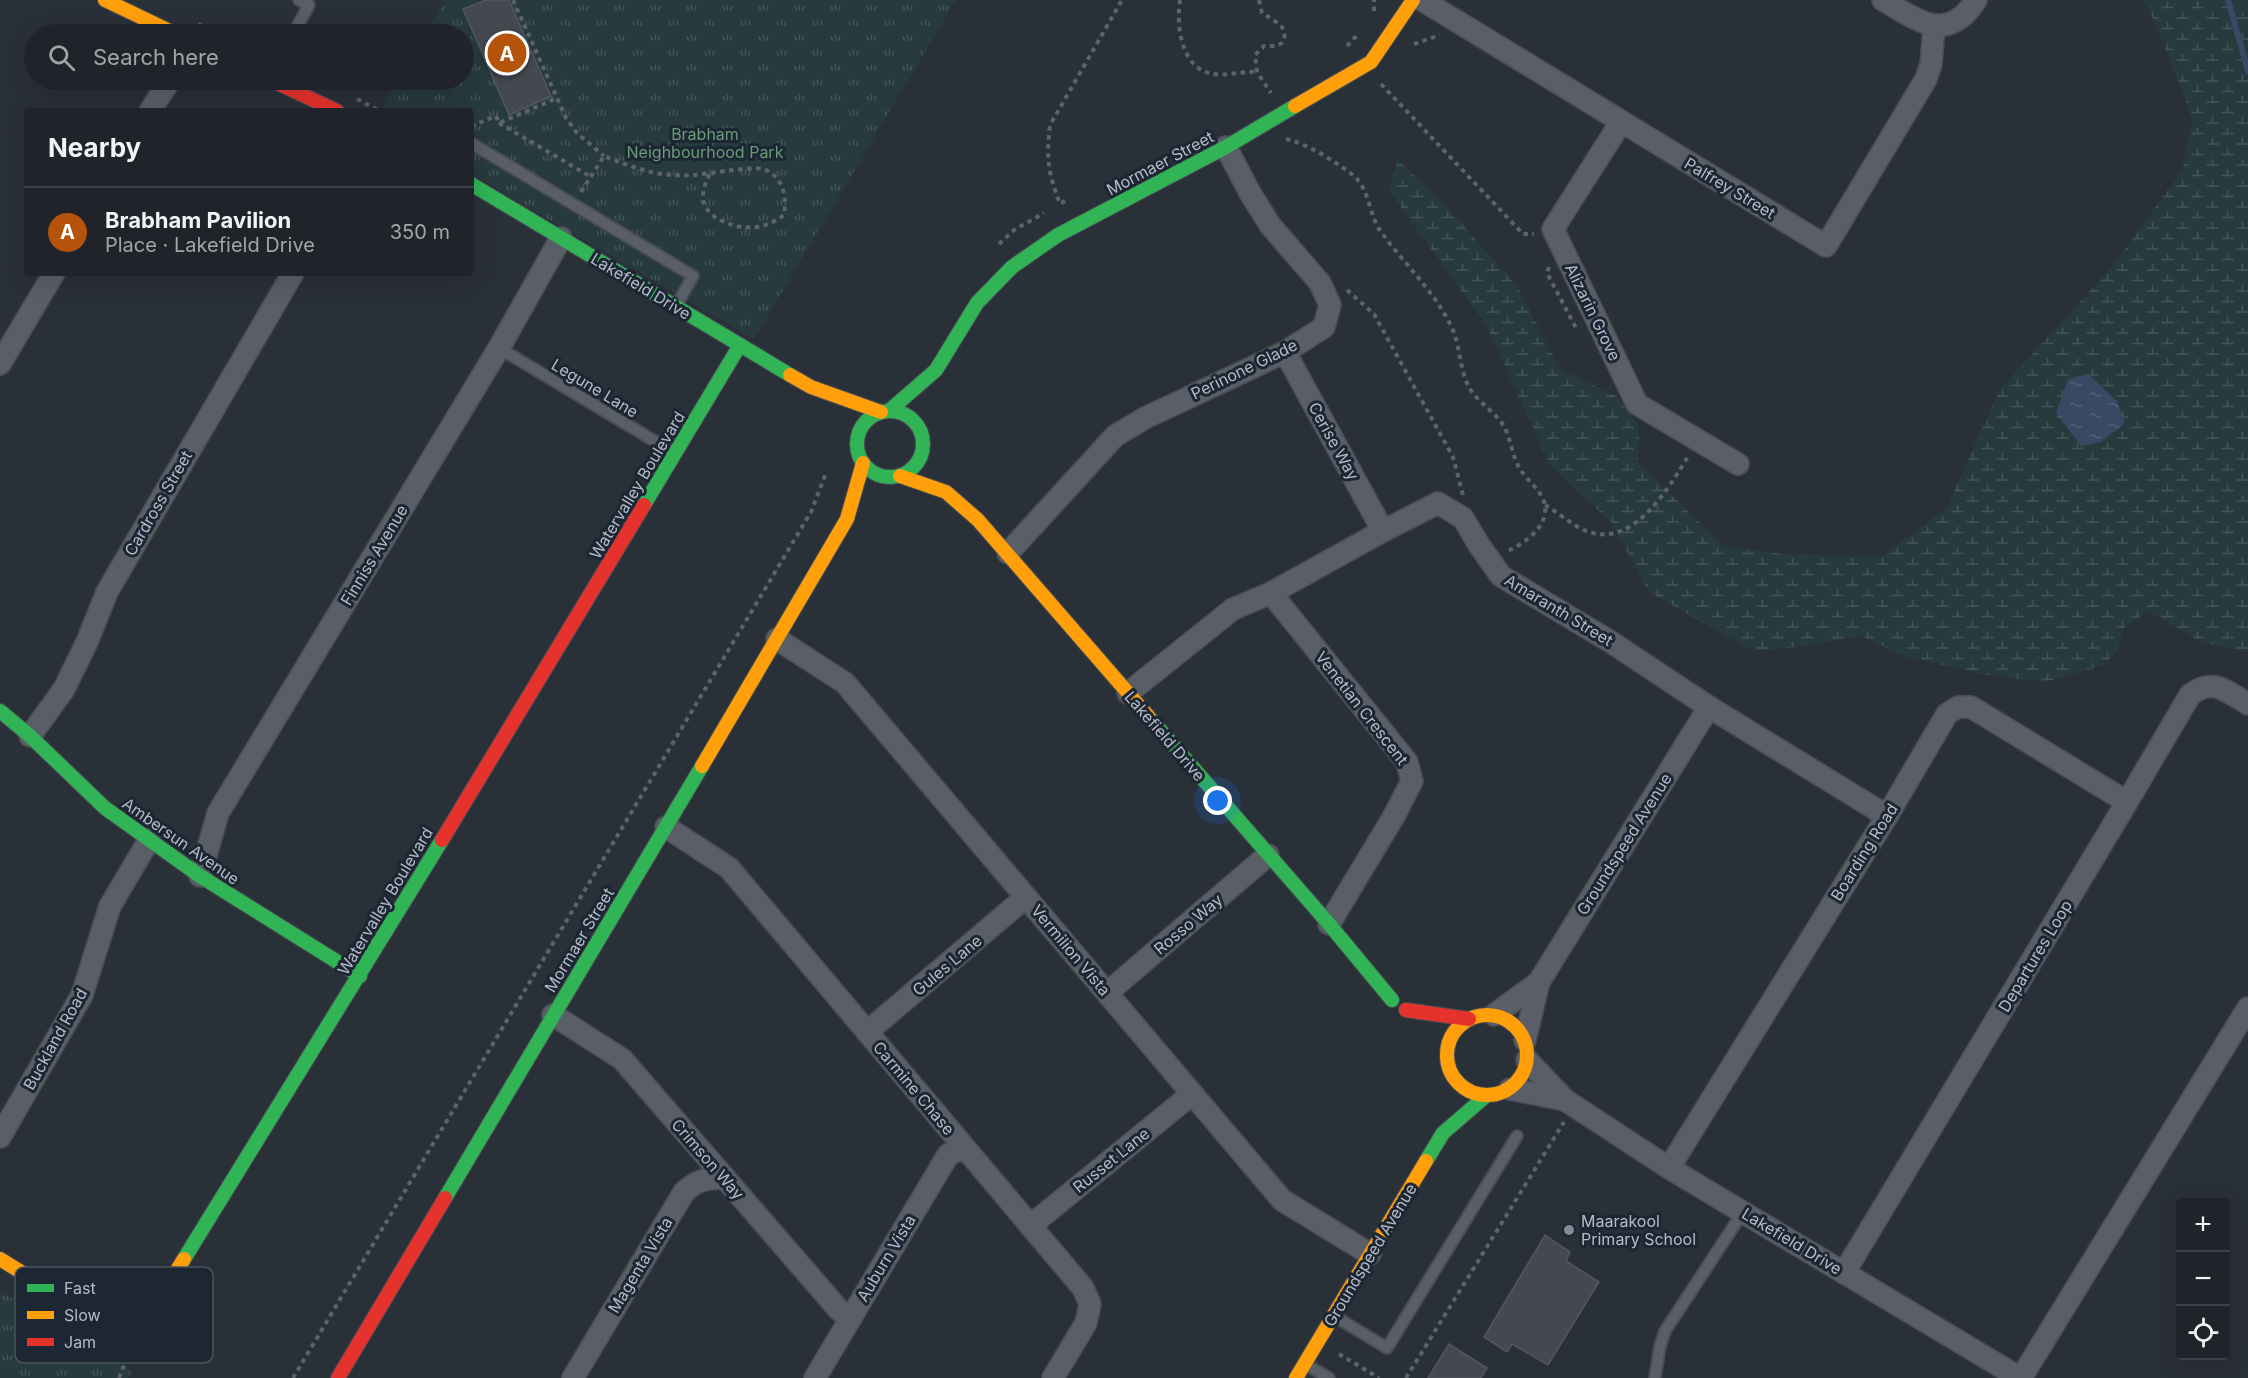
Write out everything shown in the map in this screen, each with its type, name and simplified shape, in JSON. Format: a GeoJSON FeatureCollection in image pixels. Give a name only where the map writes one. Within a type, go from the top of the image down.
{"type":"FeatureCollection","features":[{"type":"Feature","properties":{"kind":"street"},"geometry":{"type":"LineString","coordinates":[[105,0],[155,24]]}},
{"type":"Feature","properties":{"kind":"street","name":"Mormaer Street"},"geometry":{"type":"LineString","coordinates":[[931,390],[936,370],[977,303],[1012,267],[1058,235],[1226,147],[1371,62],[1413,0]]}},
{"type":"Feature","properties":{"kind":"street","name":"Palfrey Street"},"geometry":{"type":"LineString","coordinates":[[1422,0],[1826,246],[1926,79],[1931,64],[1934,27]]}},
{"type":"Feature","properties":{"kind":"street"},"geometry":{"type":"LineString","coordinates":[[1883,0],[1934,27],[1967,15],[1976,0]]}},
{"type":"Feature","properties":{"kind":"street"},"geometry":{"type":"LineString","coordinates":[[152,108],[164,90]]}},
{"type":"Feature","properties":{"kind":"street"},"geometry":{"type":"LineString","coordinates":[[292,90],[331,108]]}},
{"type":"Feature","properties":{"kind":"street","name":"Alizarin Grove"},"geometry":{"type":"LineString","coordinates":[[1621,122],[1553,229],[1637,404],[1696,450],[1738,464]]}},
{"type":"Feature","properties":{"kind":"street","name":"Perinone Glade"},"geometry":{"type":"LineString","coordinates":[[1008,553],[1115,436],[1144,418],[1285,352],[1324,327],[1330,305],[1320,283],[1270,225],[1250,194],[1226,147]]}},
{"type":"Feature","properties":{"kind":"street","name":"Lakefield Drive"},"geometry":{"type":"LineString","coordinates":[[474,186],[811,387],[885,411]]}},
{"type":"Feature","properties":{"kind":"street","name":"Finniss Avenue"},"geometry":{"type":"LineString","coordinates":[[200,876],[218,813],[499,348],[561,238]]}},
{"type":"Feature","properties":{"kind":"street"},"geometry":{"type":"LineString","coordinates":[[0,364],[52,276]]}},
{"type":"Feature","properties":{"kind":"street","name":"Cardross Street"},"geometry":{"type":"LineString","coordinates":[[30,736],[64,689],[87,642],[106,592],[291,276]]}},
{"type":"Feature","properties":{"kind":"street","name":"Watervalley Boulevard"},"geometry":{"type":"LineString","coordinates":[[179,1267],[360,976],[740,345]]}},
{"type":"Feature","properties":{"kind":"street","name":"Cerise Way"},"geometry":{"type":"LineString","coordinates":[[1285,352],[1383,531]]}},
{"type":"Feature","properties":{"kind":"street","name":"Mormaer Street"},"geometry":{"type":"LineString","coordinates":[[885,411],[936,370]]}},
{"type":"Feature","properties":{"kind":"street","name":"Lakefield Drive"},"geometry":{"type":"LineString","coordinates":[[811,387],[826,404]]}},
{"type":"Feature","properties":{"kind":"street"},"geometry":{"type":"LineString","coordinates":[[921,430],[907,416],[885,411],[865,421],[853,435],[863,463],[873,474],[896,477],[915,467],[923,449],[921,430],[926,410]]}},
{"type":"Feature","properties":{"kind":"street","name":"Lakefield Drive"},"geometry":{"type":"LineString","coordinates":[[923,449],[946,492],[978,520],[1008,553],[1399,1005],[1423,1026]]}},
{"type":"Feature","properties":{"kind":"street","name":"Mormaer Street"},"geometry":{"type":"LineString","coordinates":[[338,1378],[847,519],[863,463]]}},
{"type":"Feature","properties":{"kind":"street","name":"Mormaer Street"},"geometry":{"type":"LineString","coordinates":[[847,519],[896,477]]}},
{"type":"Feature","properties":{"kind":"street","name":"Lakefield Drive"},"geometry":{"type":"LineString","coordinates":[[896,477],[946,492]]}},
{"type":"Feature","properties":{"kind":"street","name":"Amaranth Street"},"geometry":{"type":"LineString","coordinates":[[1128,693],[1233,609],[1271,593],[1438,503],[1463,518],[1501,576],[1611,642],[1710,707],[1887,816]]}},
{"type":"Feature","properties":{"kind":"street","name":"Venetian Crescent"},"geometry":{"type":"LineString","coordinates":[[1271,593],[1407,762],[1412,781],[1394,816],[1329,924]]}},
{"type":"Feature","properties":{"kind":"street","name":"Vermilion Vista"},"geometry":{"type":"LineString","coordinates":[[777,639],[845,683],[1282,1200],[1370,1254]]}},
{"type":"Feature","properties":{"kind":"street","name":"Departures Loop"},"geometry":{"type":"LineString","coordinates":[[1844,1273],[2190,695],[2199,688],[2211,685],[2222,688],[2248,704]]}},
{"type":"Feature","properties":{"kind":"street","name":"Groundspeed Avenue"},"geometry":{"type":"LineString","coordinates":[[1526,1050],[1539,982],[1710,707]]}},
{"type":"Feature","properties":{"kind":"street","name":"Boarding Road"},"geometry":{"type":"LineString","coordinates":[[1669,1168],[1887,816],[1947,714],[1958,707],[1971,707],[2127,802]]}},
{"type":"Feature","properties":{"kind":"street","name":"Ambersun Avenue"},"geometry":{"type":"LineString","coordinates":[[0,711],[30,736],[105,808],[200,876],[360,976]]}},
{"type":"Feature","properties":{"kind":"street","name":"Carmine Chase"},"geometry":{"type":"LineString","coordinates":[[666,827],[729,868],[1083,1288],[1090,1304],[1086,1323],[1053,1378]]}},
{"type":"Feature","properties":{"kind":"street","name":"Buckland Road"},"geometry":{"type":"LineString","coordinates":[[0,1137],[82,995],[110,906],[149,840]]}},
{"type":"Feature","properties":{"kind":"street","name":"Rosso Way"},"geometry":{"type":"LineString","coordinates":[[1107,993],[1268,855]]}},
{"type":"Feature","properties":{"kind":"street","name":"Gules Lane"},"geometry":{"type":"LineString","coordinates":[[867,1032],[1026,897]]}},
{"type":"Feature","properties":{"kind":"street","name":"Groundspeed Avenue"},"geometry":{"type":"LineString","coordinates":[[1494,1015],[1539,982]]}},
{"type":"Feature","properties":{"kind":"street"},"geometry":{"type":"LineString","coordinates":[[1399,1005],[1469,1019]]}},
{"type":"Feature","properties":{"kind":"street"},"geometry":{"type":"LineString","coordinates":[[2021,1378],[2248,1008]]}},
{"type":"Feature","properties":{"kind":"street"},"geometry":{"type":"LineString","coordinates":[[1481,1015],[1494,1015],[1512,1023],[1526,1050],[1526,1067],[1520,1080],[1510,1089],[1497,1095],[1470,1092],[1459,1085],[1452,1074],[1443,1045],[1458,1026],[1469,1019],[1481,1015]]}},
{"type":"Feature","properties":{"kind":"street","name":"Crimson Way"},"geometry":{"type":"LineString","coordinates":[[553,1016],[622,1059],[839,1311],[851,1318]]}},
{"type":"Feature","properties":{"kind":"street","name":"Lakefield Drive"},"geometry":{"type":"LineString","coordinates":[[1526,1050],[1570,1103],[1669,1168],[2021,1378]]}},
{"type":"Feature","properties":{"kind":"street","name":"Groundspeed Avenue"},"geometry":{"type":"LineString","coordinates":[[1443,1133],[1452,1074]]}},
{"type":"Feature","properties":{"kind":"street","name":"Lakefield Drive"},"geometry":{"type":"LineString","coordinates":[[1510,1089],[1570,1103]]}},
{"type":"Feature","properties":{"kind":"street","name":"Russet Lane"},"geometry":{"type":"LineString","coordinates":[[1030,1226],[1192,1094]]}},
{"type":"Feature","properties":{"kind":"street","name":"Groundspeed Avenue"},"geometry":{"type":"LineString","coordinates":[[1296,1378],[1443,1133],[1487,1095]]}},
{"type":"Feature","properties":{"kind":"street","name":"Auburn Vista"},"geometry":{"type":"LineString","coordinates":[[815,1378],[948,1155],[956,1150],[966,1150]]}},
{"type":"Feature","properties":{"kind":"street","name":"Magenta Vista"},"geometry":{"type":"LineString","coordinates":[[573,1378],[684,1192],[694,1183],[708,1178],[725,1178]]}},
{"type":"Feature","properties":{"kind":"street","name":"Watervalley Boulevard"},"geometry":{"type":"LineString","coordinates":[[0,1259],[15,1268]]}},
{"type":"Feature","properties":{"kind":"lane"},"geometry":{"type":"LineString","coordinates":[[299,0],[309,5],[299,24]]}},
{"type":"Feature","properties":{"kind":"lane"},"geometry":{"type":"LineString","coordinates":[[474,145],[693,276],[675,306]]}},
{"type":"Feature","properties":{"kind":"lane","name":"Legune Lane"},"geometry":{"type":"LineString","coordinates":[[499,348],[676,454]]}},
{"type":"Feature","properties":{"kind":"lane"},"geometry":{"type":"LineString","coordinates":[[1334,1316],[1387,1348],[1517,1136]]}},
{"type":"Feature","properties":{"kind":"lane"},"geometry":{"type":"LineString","coordinates":[[1655,1378],[1665,1331],[1743,1212]]}},
{"type":"Feature","properties":{"kind":"lane"},"geometry":{"type":"LineString","coordinates":[[1305,1364],[1329,1378]]}},
{"type":"Feature","properties":{"kind":"path"},"geometry":{"type":"LineString","coordinates":[[513,0],[566,118],[577,133],[604,156],[658,174],[691,176],[710,173],[761,168],[776,177],[783,187],[786,201],[784,215],[777,220],[752,228],[733,227],[713,216],[704,202],[704,189],[710,173]]}},
{"type":"Feature","properties":{"kind":"path"},"geometry":{"type":"LineString","coordinates":[[1060,204],[1049,176],[1050,125],[1122,0]]}},
{"type":"Feature","properties":{"kind":"path"},"geometry":{"type":"LineString","coordinates":[[1180,0],[1179,23],[1188,59],[1196,66],[1214,74],[1257,72]]}},
{"type":"Feature","properties":{"kind":"path"},"geometry":{"type":"LineString","coordinates":[[1258,0],[1262,13],[1283,26],[1285,34],[1282,43],[1276,46],[1264,46],[1255,55],[1254,62],[1257,72],[1273,96]]}},
{"type":"Feature","properties":{"kind":"path"},"geometry":{"type":"LineString","coordinates":[[1409,49],[1415,42],[1446,34]]}},
{"type":"Feature","properties":{"kind":"path"},"geometry":{"type":"LineString","coordinates":[[1377,81],[1523,234],[1542,235]]}},
{"type":"Feature","properties":{"kind":"path"},"geometry":{"type":"LineString","coordinates":[[499,123],[557,98]]}},
{"type":"Feature","properties":{"kind":"path"},"geometry":{"type":"LineString","coordinates":[[474,125],[496,116],[499,123],[591,177]]}},
{"type":"Feature","properties":{"kind":"path"},"geometry":{"type":"LineString","coordinates":[[1289,139],[1297,134]]}},
{"type":"Feature","properties":{"kind":"path"},"geometry":{"type":"LineString","coordinates":[[1280,139],[1289,139],[1327,158],[1356,177],[1370,203],[1378,226],[1439,304],[1452,328],[1461,369],[1471,389],[1504,427],[1512,455],[1520,470],[1538,491],[1545,505],[1545,516],[1530,538],[1490,561]]}},
{"type":"Feature","properties":{"kind":"path"},"geometry":{"type":"LineString","coordinates":[[574,204],[604,156]]}},
{"type":"Feature","properties":{"kind":"path"},"geometry":{"type":"LineString","coordinates":[[992,251],[1014,230],[1070,198]]}},
{"type":"Feature","properties":{"kind":"path"},"geometry":{"type":"LineString","coordinates":[[1553,259],[1547,273],[1580,335]]}},
{"type":"Feature","properties":{"kind":"path"},"geometry":{"type":"LineString","coordinates":[[1343,287],[1374,314],[1452,457],[1465,502]]}},
{"type":"Feature","properties":{"kind":"path"},"geometry":{"type":"LineString","coordinates":[[1545,505],[1587,531],[1606,536],[1626,528],[1648,512],[1696,450]]}},
{"type":"Feature","properties":{"kind":"path"},"geometry":{"type":"LineString","coordinates":[[293,1378],[805,522],[826,472]]}},
{"type":"Feature","properties":{"kind":"path"},"geometry":{"type":"LineString","coordinates":[[1406,1378],[1570,1103]]}},
{"type":"Feature","properties":{"kind":"path"},"geometry":{"type":"LineString","coordinates":[[1318,1341],[1379,1378]]}},
{"type":"Feature","properties":{"kind":"green space","name":"Brabham Neighbourhood Park"},"geometry":{"type":"Polygon","coordinates":[[[446,0],[956,0],[754,339],[474,176],[474,108],[382,108],[392,90],[474,90],[474,24],[431,24],[446,0]]]}},
{"type":"Feature","properties":{"kind":"green space"},"geometry":{"type":"Polygon","coordinates":[[[2143,0],[2248,0],[2248,652],[2204,643],[2147,611],[2124,628],[2117,652],[2103,665],[2046,682],[1987,675],[1903,656],[1862,636],[1796,647],[1753,651],[1649,592],[1611,522],[1551,467],[1487,327],[1389,190],[1397,159],[1444,204],[1517,286],[1560,369],[1618,397],[1639,426],[1638,463],[1724,546],[1782,554],[1881,557],[1946,509],[2000,389],[2111,268],[2182,171],[2193,119],[2153,18],[2143,0]]]}},
{"type":"Feature","properties":{"kind":"green space"},"geometry":{"type":"Polygon","coordinates":[[[0,1291],[15,1300],[15,1363],[119,1363],[132,1371],[128,1378],[0,1378],[0,1291]]]}},
{"type":"Feature","properties":{"kind":"water"},"geometry":{"type":"Polygon","coordinates":[[[2088,374],[2117,401],[2125,423],[2101,442],[2081,446],[2056,413],[2068,379],[2088,374]]]}},
{"type":"Feature","properties":{"kind":"building"},"geometry":{"type":"Polygon","coordinates":[[[486,0],[509,0],[551,96],[509,115],[474,34],[474,24],[470,24],[463,9],[486,0]]]}},
{"type":"Feature","properties":{"kind":"building"},"geometry":{"type":"Polygon","coordinates":[[[1545,1235],[1570,1252],[1566,1261],[1599,1282],[1548,1365],[1512,1344],[1507,1352],[1484,1337],[1545,1235]]]}},
{"type":"Feature","properties":{"kind":"building"},"geometry":{"type":"Polygon","coordinates":[[[1449,1344],[1487,1368],[1481,1378],[1428,1378],[1449,1344]]]}},
{"type":"Feature","properties":{"kind":"waterway"},"geometry":{"type":"LineString","coordinates":[[2228,0],[2248,71]]}},
{"type":"Feature","properties":{"kind":"traffic: fast"},"geometry":{"type":"LineString","coordinates":[[890,410],[936,370],[977,303],[1012,267],[1058,235],[1226,147],[1295,106]]}},
{"type":"Feature","properties":{"kind":"traffic: fast"},"geometry":{"type":"LineString","coordinates":[[474,186],[790,375]]}},
{"type":"Feature","properties":{"kind":"traffic: fast"},"geometry":{"type":"LineString","coordinates":[[644,505],[740,345]]}},
{"type":"Feature","properties":{"kind":"traffic: fast"},"geometry":{"type":"LineString","coordinates":[[883,411],[897,411],[909,416],[918,425],[923,444],[921,457],[914,468],[897,477],[883,477],[871,472],[862,463],[857,451],[857,437],[862,425],[871,416],[883,411]]}},
{"type":"Feature","properties":{"kind":"traffic: fast"},"geometry":{"type":"LineString","coordinates":[[0,711],[30,736],[105,808],[200,876],[360,976]]}},
{"type":"Feature","properties":{"kind":"traffic: fast"},"geometry":{"type":"LineString","coordinates":[[1148,716],[1392,1000]]}},
{"type":"Feature","properties":{"kind":"traffic: fast"},"geometry":{"type":"LineString","coordinates":[[445,1198],[702,766]]}},
{"type":"Feature","properties":{"kind":"traffic: fast"},"geometry":{"type":"LineString","coordinates":[[184,1259],[442,840]]}},
{"type":"Feature","properties":{"kind":"traffic: fast"},"geometry":{"type":"LineString","coordinates":[[1426,1161],[1443,1133],[1487,1095]]}},
{"type":"Feature","properties":{"kind":"traffic: slow"},"geometry":{"type":"LineString","coordinates":[[105,0],[155,24]]}},
{"type":"Feature","properties":{"kind":"traffic: slow"},"geometry":{"type":"LineString","coordinates":[[1295,106],[1371,62],[1413,0]]}},
{"type":"Feature","properties":{"kind":"traffic: slow"},"geometry":{"type":"LineString","coordinates":[[790,375],[811,387],[881,412]]}},
{"type":"Feature","properties":{"kind":"traffic: slow"},"geometry":{"type":"LineString","coordinates":[[702,766],[847,519],[863,463]]}},
{"type":"Feature","properties":{"kind":"traffic: slow"},"geometry":{"type":"LineString","coordinates":[[900,476],[946,492],[978,520],[1148,716]]}},
{"type":"Feature","properties":{"kind":"traffic: slow"},"geometry":{"type":"LineString","coordinates":[[1479,1015],[1495,1015],[1516,1026],[1527,1047],[1527,1055],[1527,1063],[1516,1084],[1495,1095],[1479,1095],[1465,1089],[1453,1077],[1447,1063],[1447,1047],[1453,1033],[1465,1021],[1479,1015]]}},
{"type":"Feature","properties":{"kind":"traffic: slow"},"geometry":{"type":"LineString","coordinates":[[1296,1378],[1426,1161]]}},
{"type":"Feature","properties":{"kind":"traffic: slow"},"geometry":{"type":"LineString","coordinates":[[0,1259],[15,1268]]}},
{"type":"Feature","properties":{"kind":"traffic: slow"},"geometry":{"type":"LineString","coordinates":[[179,1267],[184,1259]]}},
{"type":"Feature","properties":{"kind":"traffic: jam"},"geometry":{"type":"LineString","coordinates":[[292,90],[331,108]]}},
{"type":"Feature","properties":{"kind":"traffic: jam"},"geometry":{"type":"LineString","coordinates":[[442,840],[644,505]]}},
{"type":"Feature","properties":{"kind":"traffic: jam"},"geometry":{"type":"LineString","coordinates":[[1406,1010],[1469,1019]]}},
{"type":"Feature","properties":{"kind":"traffic: jam"},"geometry":{"type":"LineString","coordinates":[[338,1378],[445,1198]]}},
{"type":"Feature","properties":{"kind":"place","name":"Brabham Pavilion"},"geometry":{"type":"Point","coordinates":[507,53]}},
{"type":"Feature","properties":{"kind":"place","name":"Maarakool Primary School"},"geometry":{"type":"Point","coordinates":[1569,1230]}}]}
